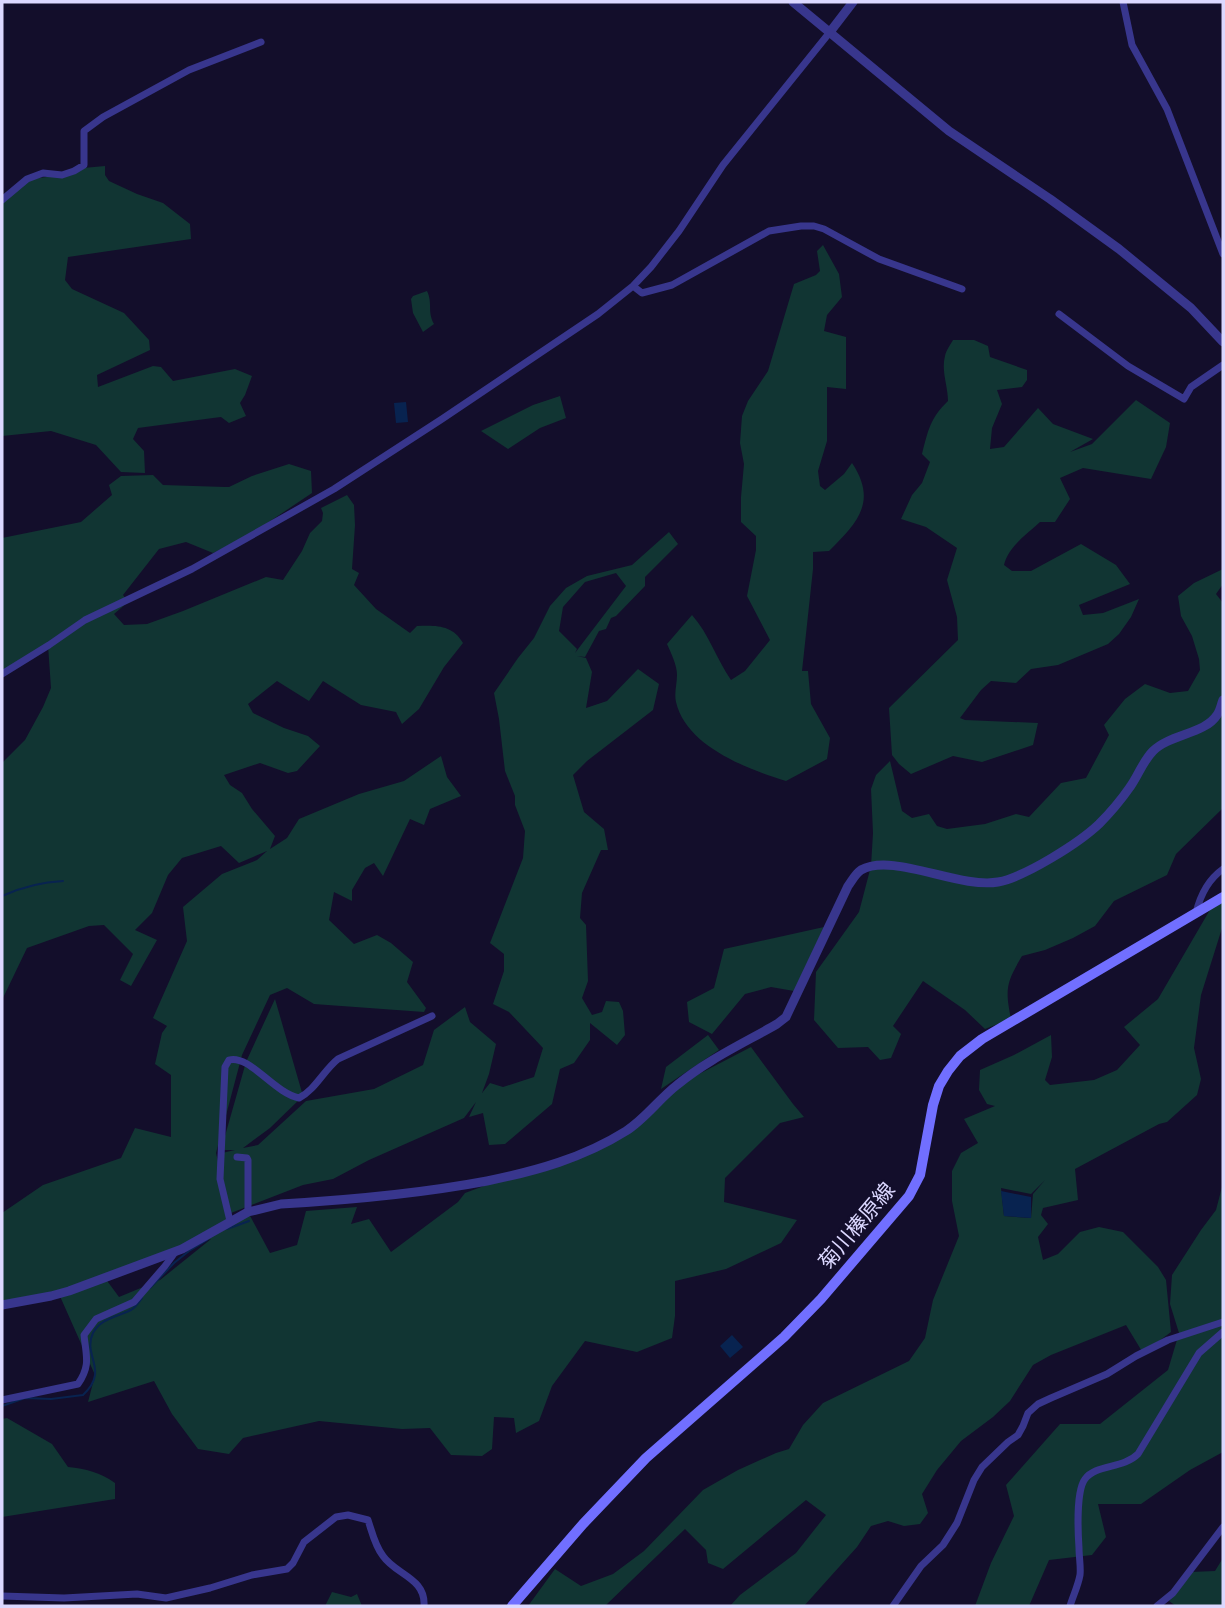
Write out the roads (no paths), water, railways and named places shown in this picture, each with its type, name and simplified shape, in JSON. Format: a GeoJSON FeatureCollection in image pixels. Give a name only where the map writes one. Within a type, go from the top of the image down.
{"type":"FeatureCollection","features":[{"type":"Feature","properties":{"kind":"main road","name":"菊川榛原線"},"geometry":{"type":"LineString","coordinates":[[512,1606],[583,1524],[646,1458],[793,1328],[909,1196],[920,1175],[939,1086],[960,1056],[982,1040],[1223,897]]}},
{"type":"Feature","properties":{"kind":"street"},"geometry":{"type":"LineString","coordinates":[[793,2],[948,131],[1119,249],[1191,307],[1223,342]]}},
{"type":"Feature","properties":{"kind":"street"},"geometry":{"type":"LineString","coordinates":[[2,674],[85,620],[192,569],[334,489],[598,314],[633,286],[651,267],[680,231],[723,165],[853,2]]}},
{"type":"Feature","properties":{"kind":"street"},"geometry":{"type":"LineString","coordinates":[[1123,2],[1132,45],[1167,109],[1223,254]]}},
{"type":"Feature","properties":{"kind":"street"},"geometry":{"type":"LineString","coordinates":[[2,200],[27,179],[43,173],[62,176],[85,165],[84,131],[103,117],[189,70],[261,42]]}},
{"type":"Feature","properties":{"kind":"street"},"geometry":{"type":"LineString","coordinates":[[633,286],[642,293],[672,285],[769,231],[814,226],[879,259],[962,289]]}},
{"type":"Feature","properties":{"kind":"street"},"geometry":{"type":"LineString","coordinates":[[1059,313],[1128,366],[1184,399],[1191,387],[1223,365]]}},
{"type":"Feature","properties":{"kind":"street"},"geometry":{"type":"LineString","coordinates":[[2,1305],[51,1296],[176,1251],[248,1212],[281,1204],[380,1197],[452,1188],[514,1175],[582,1155],[628,1130],[698,1069],[786,1017],[848,887],[862,870],[871,866],[890,865],[976,883],[996,883],[1014,878],[1042,863],[1098,825],[1131,785],[1155,749],[1204,727],[1215,718],[1223,700]]}},
{"type":"Feature","properties":{"kind":"street"},"geometry":{"type":"LineString","coordinates":[[1196,914],[1206,887],[1223,869]]}},
{"type":"Feature","properties":{"kind":"street"},"geometry":{"type":"LineString","coordinates":[[230,1221],[220,1179],[225,1067],[229,1060],[246,1062],[268,1081],[299,1098],[307,1093],[338,1059],[432,1016]]}},
{"type":"Feature","properties":{"kind":"street"},"geometry":{"type":"LineString","coordinates":[[237,1157],[247,1157],[248,1160],[248,1212]]}},
{"type":"Feature","properties":{"kind":"street"},"geometry":{"type":"LineString","coordinates":[[2,1400],[78,1384],[87,1366],[84,1335],[96,1319],[134,1302],[176,1251]]}},
{"type":"Feature","properties":{"kind":"street"},"geometry":{"type":"LineString","coordinates":[[893,1606],[921,1566],[943,1545],[957,1523],[982,1467],[1018,1434],[1028,1413],[1038,1404],[1107,1374],[1168,1340],[1223,1322]]}},
{"type":"Feature","properties":{"kind":"street"},"geometry":{"type":"LineString","coordinates":[[1070,1606],[1080,1574],[1079,1507],[1080,1492],[1085,1479],[1107,1467],[1121,1465],[1138,1454],[1199,1353],[1223,1332]]}},
{"type":"Feature","properties":{"kind":"street"},"geometry":{"type":"LineString","coordinates":[[2,1596],[64,1598],[137,1594],[166,1598],[210,1588],[252,1575],[287,1569],[304,1542],[342,1515],[368,1520],[383,1557],[418,1586],[425,1597],[424,1606]]}},
{"type":"Feature","properties":{"kind":"street"},"geometry":{"type":"LineString","coordinates":[[1157,1606],[1173,1593],[1223,1527]]}},
{"type":"Feature","properties":{"kind":"water"},"geometry":{"type":"Polygon","coordinates":[[[406,402],[408,422],[396,423],[394,403],[406,402]]]}},
{"type":"Feature","properties":{"kind":"water"},"geometry":{"type":"Polygon","coordinates":[[[1001,1191],[1031,1197],[1031,1218],[1004,1216],[1001,1191]]]}},
{"type":"Feature","properties":{"kind":"water"},"geometry":{"type":"Polygon","coordinates":[[[732,1335],[743,1347],[730,1358],[720,1346],[732,1335]]]}},
{"type":"Feature","properties":{"kind":"waterway"},"geometry":{"type":"LineString","coordinates":[[2,896],[32,886],[63,881]]}},
{"type":"Feature","properties":{"kind":"waterway"},"geometry":{"type":"LineString","coordinates":[[227,1229],[249,1221]]}},
{"type":"Feature","properties":{"kind":"waterway"},"geometry":{"type":"LineString","coordinates":[[150,1288],[174,1263],[207,1240]]}},
{"type":"Feature","properties":{"kind":"waterway"},"geometry":{"type":"LineString","coordinates":[[2,1406],[25,1398],[51,1399],[83,1395],[94,1378],[91,1341],[96,1328],[105,1321],[133,1309],[142,1298]]}}]}
